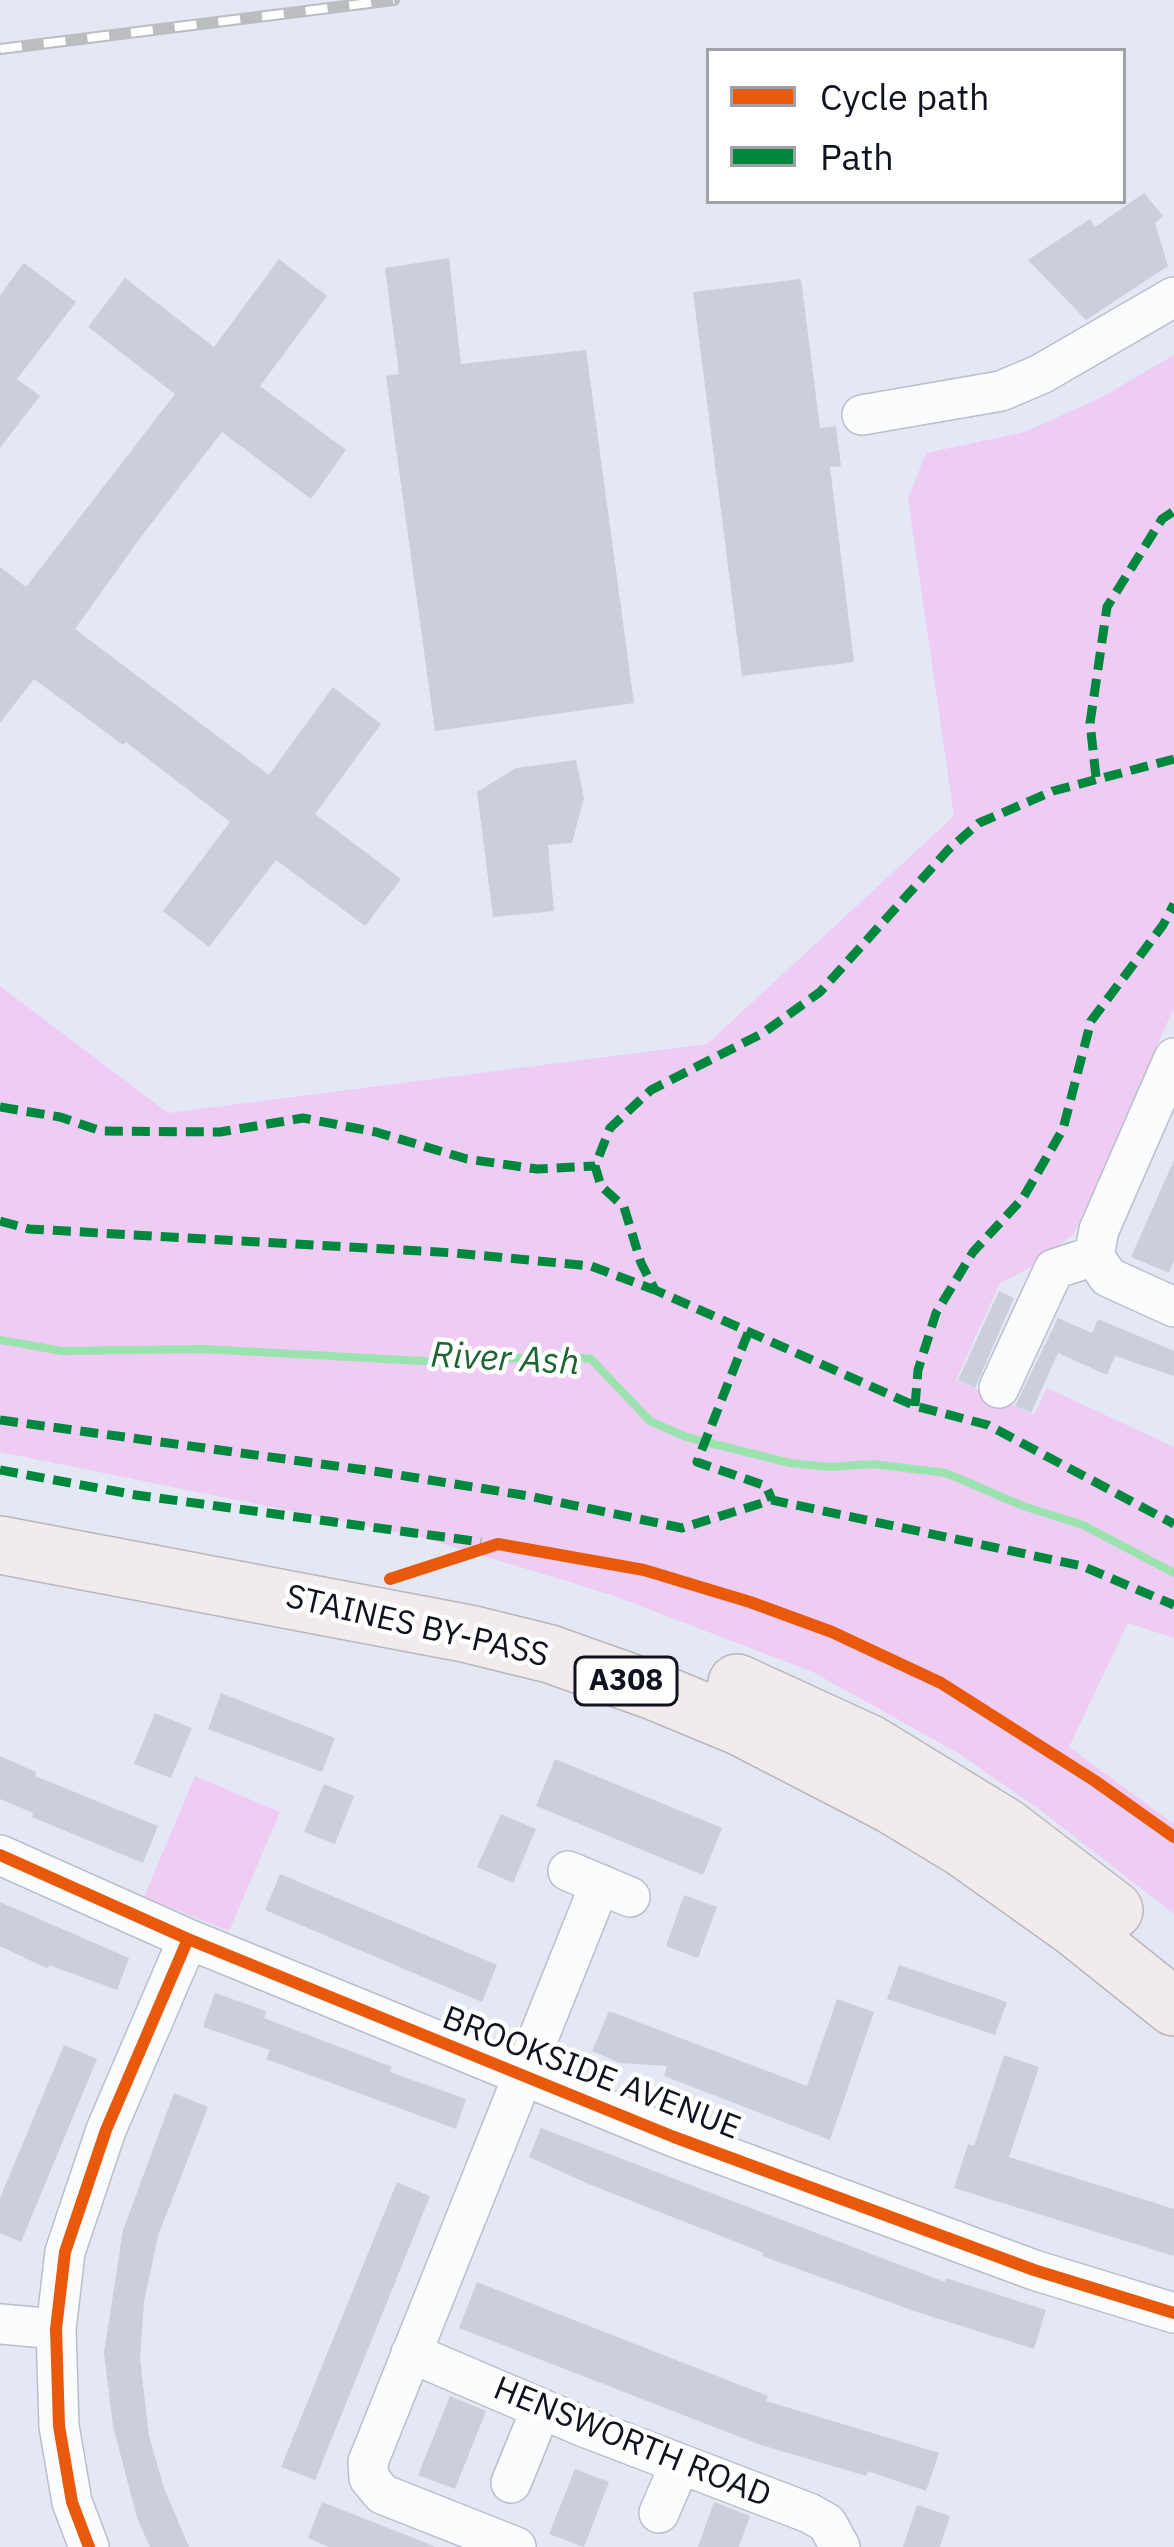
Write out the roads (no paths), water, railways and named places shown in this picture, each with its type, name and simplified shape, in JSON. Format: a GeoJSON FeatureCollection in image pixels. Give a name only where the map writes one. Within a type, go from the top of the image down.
{"type":"FeatureCollection","features":[{"type":"Feature","properties":{"kind":"highway","name":"STAINES BY-PASS"},"geometry":{"type":"LineString","coordinates":[[0,1505],[432,1588],[515,1607],[669,1656],[870,1744],[1004,1826],[1174,1956]]}},
{"type":"Feature","properties":{"kind":"highway","name":"STAINES BY-PASS"},"geometry":{"type":"LineString","coordinates":[[0,1545],[469,1634],[550,1654],[654,1691],[741,1727],[892,1805],[963,1848],[1174,2007]]}},
{"type":"Feature","properties":{"kind":"street"},"geometry":{"type":"LineString","coordinates":[[862,415],[1001,391],[1041,374],[1174,297]]}},
{"type":"Feature","properties":{"kind":"street"},"geometry":{"type":"LineString","coordinates":[[1174,1058],[1100,1230],[1094,1256],[1108,1277],[1174,1307]]}},
{"type":"Feature","properties":{"kind":"street"},"geometry":{"type":"LineString","coordinates":[[999,1388],[1054,1269],[1094,1256]]}},
{"type":"Feature","properties":{"kind":"street","name":"BROOKSIDE AVENUE"},"geometry":{"type":"LineString","coordinates":[[0,1855],[188,1939],[521,2076],[1034,2270],[1174,2313]]}},
{"type":"Feature","properties":{"kind":"street"},"geometry":{"type":"LineString","coordinates":[[516,2547],[382,2494],[369,2478],[372,2445],[600,1884]]}},
{"type":"Feature","properties":{"kind":"street"},"geometry":{"type":"LineString","coordinates":[[88,2547],[72,2502],[59,2426],[56,2329],[65,2252],[106,2129],[188,1939]]}},
{"type":"Feature","properties":{"kind":"street"},"geometry":{"type":"LineString","coordinates":[[0,2324],[56,2329]]}},
{"type":"Feature","properties":{"kind":"street","name":"HENSWORTH ROAD"},"geometry":{"type":"LineString","coordinates":[[411,2353],[541,2409],[611,2454],[680,2464],[827,2523],[840,2547]]}},
{"type":"Feature","properties":{"kind":"street"},"geometry":{"type":"LineString","coordinates":[[511,2482],[541,2409]]}},
{"type":"Feature","properties":{"kind":"street"},"geometry":{"type":"LineString","coordinates":[[659,2513],[680,2464]]}},
{"type":"Feature","properties":{"kind":"waterway","name":"River Ash"},"geometry":{"type":"LineString","coordinates":[[0,1340],[62,1351],[203,1349],[459,1363],[556,1355],[591,1359],[650,1421],[686,1437],[790,1463],[873,1464],[946,1473],[1083,1525],[1174,1573]]}},
{"type":"Feature","properties":{"kind":"railway"},"geometry":{"type":"LineString","coordinates":[[0,49],[394,0]]}}]}
